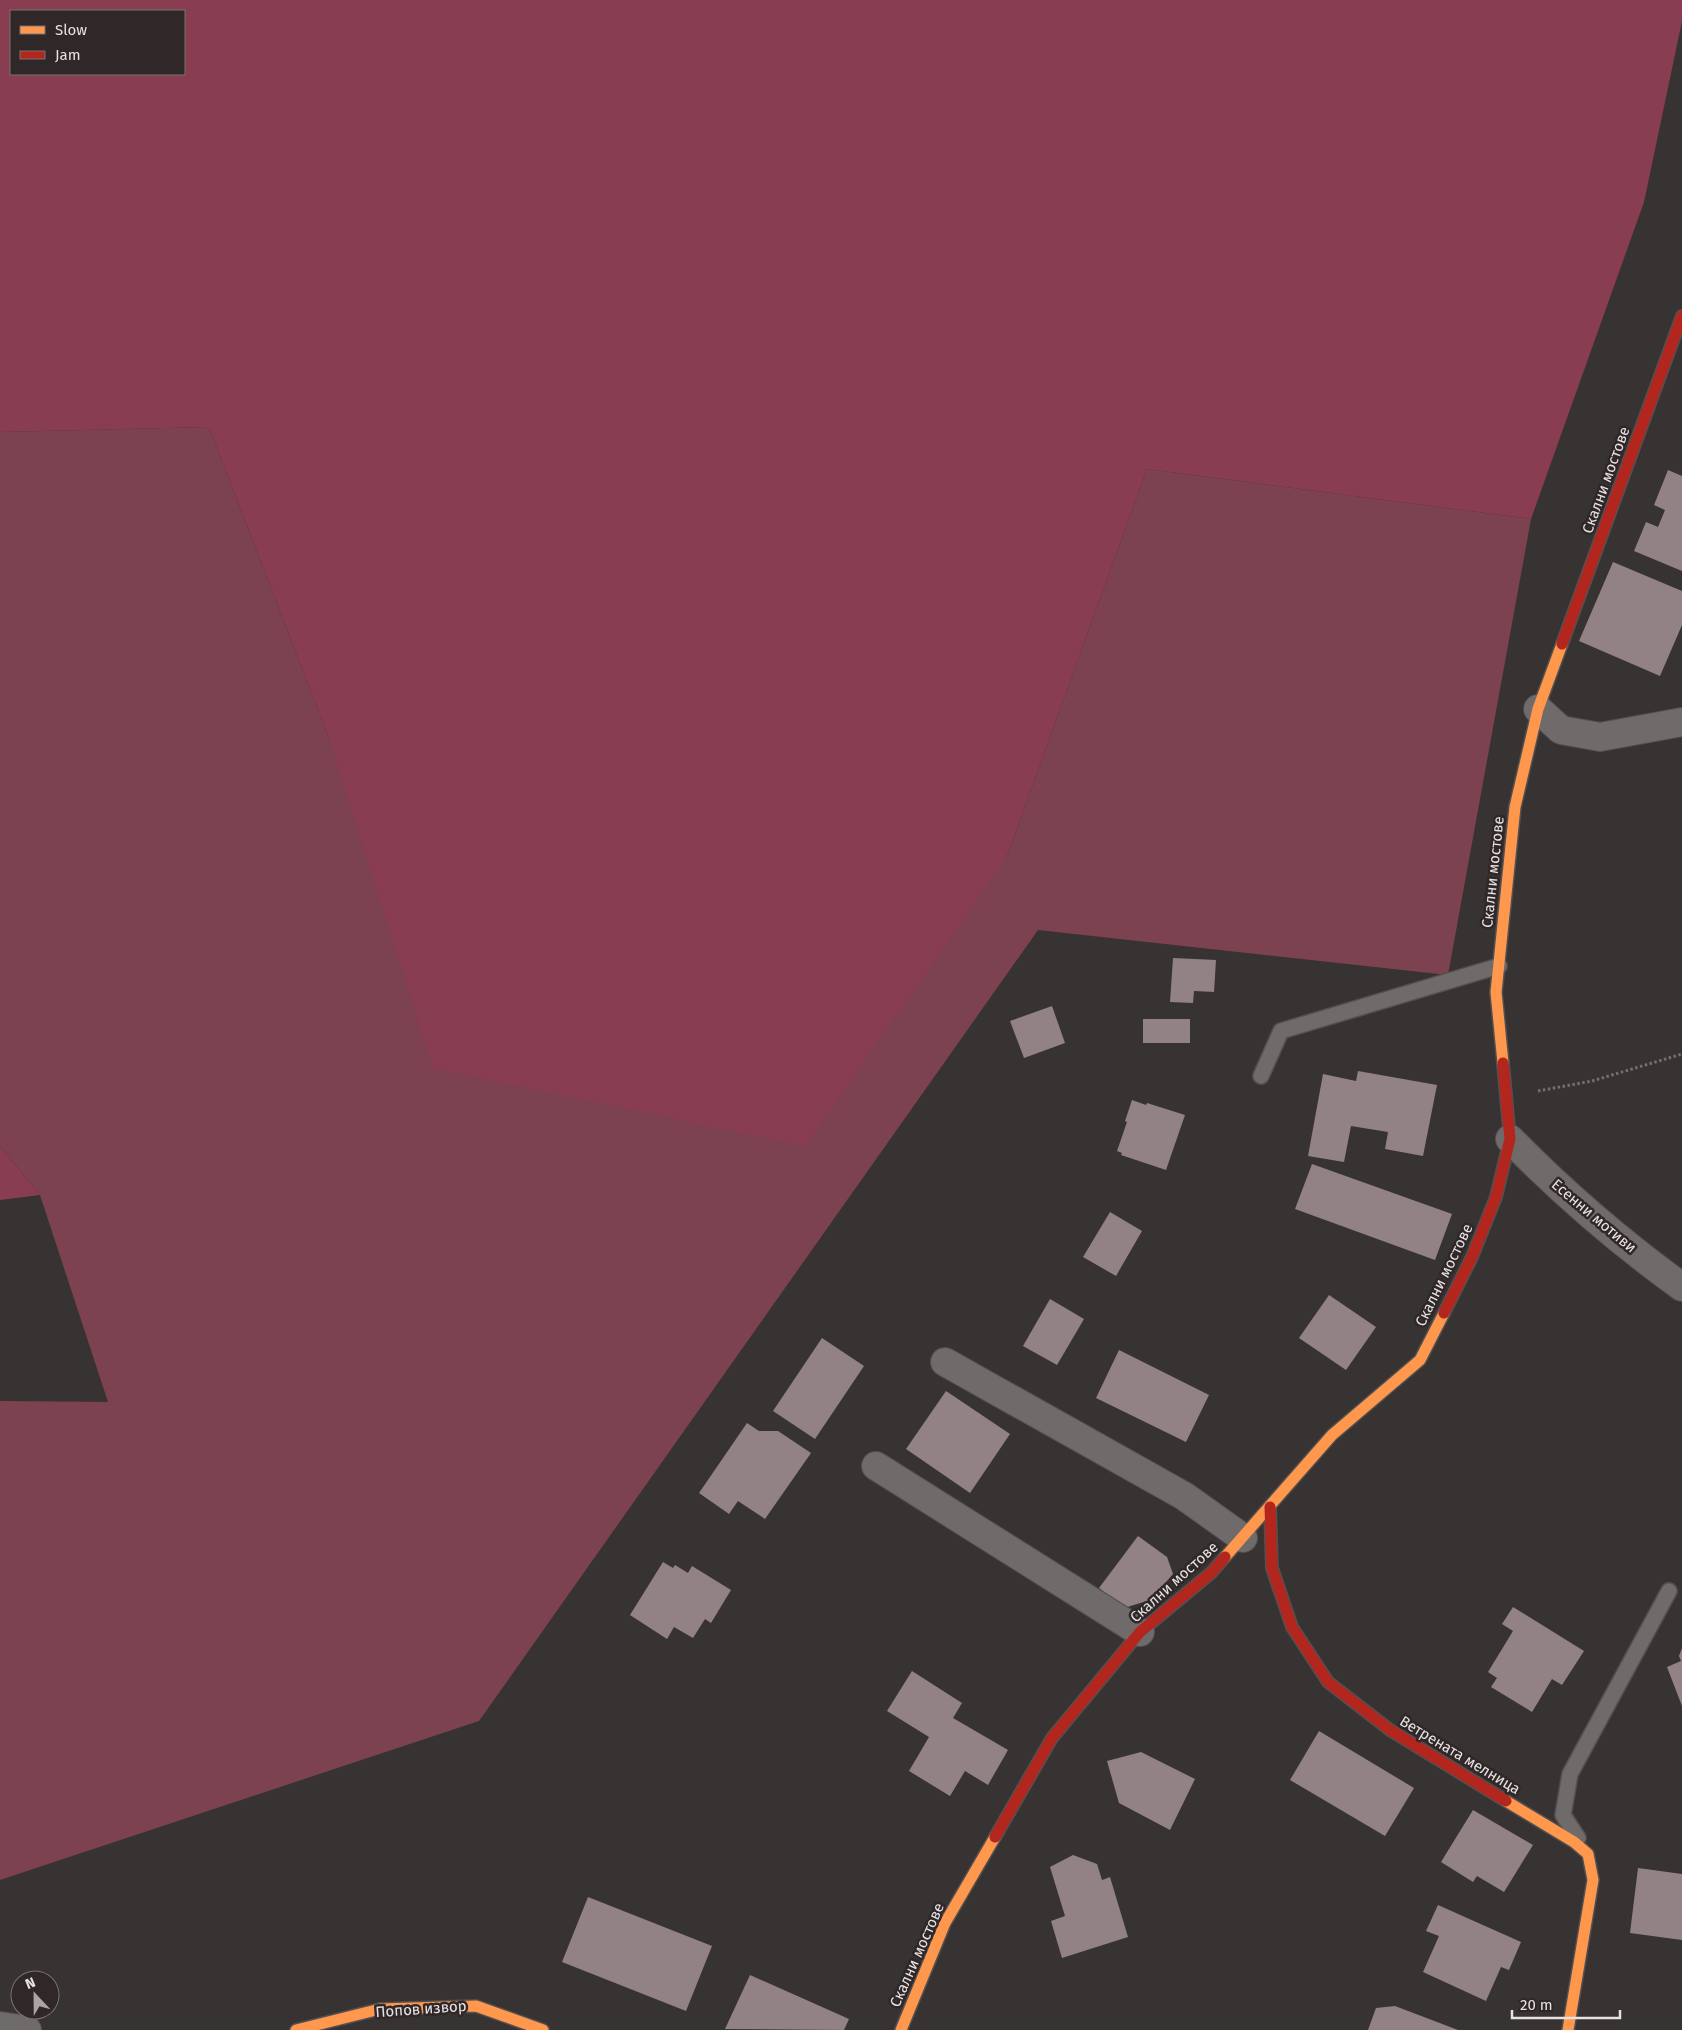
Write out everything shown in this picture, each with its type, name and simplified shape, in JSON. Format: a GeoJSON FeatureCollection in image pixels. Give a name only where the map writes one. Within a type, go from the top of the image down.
{"type":"FeatureCollection","features":[{"type":"Feature","properties":{"kind":"street","name":"Скални мостове"},"geometry":{"type":"LineString","coordinates":[[901,2030],[945,1923],[1052,1738],[1140,1632],[1212,1572],[1332,1435],[1420,1360],[1472,1257],[1496,1197],[1510,1139],[1496,992],[1515,807],[1538,709],[1682,316]]}},
{"type":"Feature","properties":{"kind":"street"},"geometry":{"type":"LineString","coordinates":[[1538,709],[1561,730],[1600,737],[1682,722]]}},
{"type":"Feature","properties":{"kind":"street","name":"Есенни мотиви"},"geometry":{"type":"LineString","coordinates":[[1510,1139],[1545,1175],[1682,1287]]}},
{"type":"Feature","properties":{"kind":"street"},"geometry":{"type":"LineString","coordinates":[[945,1362],[1184,1496],[1242,1538]]}},
{"type":"Feature","properties":{"kind":"street"},"geometry":{"type":"LineString","coordinates":[[876,1466],[1140,1632]]}},
{"type":"Feature","properties":{"kind":"street","name":"Ветрената мелница"},"geometry":{"type":"LineString","coordinates":[[1270,1507],[1272,1568],[1292,1627],[1328,1682],[1390,1730],[1574,1842],[1588,1854]]}},
{"type":"Feature","properties":{"kind":"street"},"geometry":{"type":"LineString","coordinates":[[1568,2030],[1593,1880],[1588,1854]]}},
{"type":"Feature","properties":{"kind":"street","name":"Попов извор"},"geometry":{"type":"LineString","coordinates":[[296,2030],[380,2009],[476,2006],[543,2030]]}},
{"type":"Feature","properties":{"kind":"street"},"geometry":{"type":"LineString","coordinates":[[0,2026],[27,2030]]}},
{"type":"Feature","properties":{"kind":"lane"},"geometry":{"type":"LineString","coordinates":[[1261,1076],[1281,1031],[1499,966]]}},
{"type":"Feature","properties":{"kind":"lane"},"geometry":{"type":"LineString","coordinates":[[1588,1854],[1563,1815],[1570,1774],[1669,1591]]}},
{"type":"Feature","properties":{"kind":"path"},"geometry":{"type":"LineString","coordinates":[[1506,1097],[1592,1081],[1682,1054]]}},
{"type":"Feature","properties":{"kind":"shaded area"},"geometry":{"type":"Polygon","coordinates":[[[0,0],[1682,0],[1682,21],[1644,202],[1531,519],[1147,469],[1006,859],[805,1146],[433,1068],[330,741],[209,427],[0,432],[0,0]]]}},
{"type":"Feature","properties":{"kind":"shaded area"},"geometry":{"type":"Polygon","coordinates":[[[209,427],[330,741],[1006,859],[1147,469],[1531,519],[1448,975],[1038,930],[479,1721],[0,1880],[0,1401],[108,1402],[40,1195],[0,1146],[0,432],[209,427]]]}},
{"type":"Feature","properties":{"kind":"shaded area"},"geometry":{"type":"Polygon","coordinates":[[[0,1146],[40,1195],[0,1200],[0,1146]]]}},
{"type":"Feature","properties":{"kind":"building"},"geometry":{"type":"Polygon","coordinates":[[[1668,470],[1682,476],[1682,571],[1634,551],[1646,522],[1658,527],[1665,510],[1654,505],[1668,470]]]}},
{"type":"Feature","properties":{"kind":"building"},"geometry":{"type":"Polygon","coordinates":[[[1613,562],[1682,591],[1682,625],[1660,676],[1579,641],[1613,562]]]}},
{"type":"Feature","properties":{"kind":"building"},"geometry":{"type":"Polygon","coordinates":[[[1173,958],[1216,960],[1214,992],[1194,991],[1193,1003],[1170,1002],[1173,958]]]}},
{"type":"Feature","properties":{"kind":"building"},"geometry":{"type":"Polygon","coordinates":[[[1052,1006],[1065,1043],[1024,1058],[1010,1021],[1052,1006]]]}},
{"type":"Feature","properties":{"kind":"building"},"geometry":{"type":"Polygon","coordinates":[[[1143,1019],[1190,1019],[1190,1043],[1143,1043],[1143,1019]]]}},
{"type":"Feature","properties":{"kind":"building"},"geometry":{"type":"Polygon","coordinates":[[[1358,1071],[1437,1085],[1423,1156],[1385,1149],[1388,1132],[1351,1126],[1344,1162],[1308,1156],[1323,1074],[1356,1081],[1358,1071]]]}},
{"type":"Feature","properties":{"kind":"building"},"geometry":{"type":"Polygon","coordinates":[[[1132,1100],[1185,1115],[1166,1170],[1121,1155],[1122,1153],[1117,1151],[1132,1100]]]}},
{"type":"Feature","properties":{"kind":"building"},"geometry":{"type":"Polygon","coordinates":[[[1312,1164],[1452,1214],[1435,1260],[1295,1209],[1312,1164]]]}},
{"type":"Feature","properties":{"kind":"building"},"geometry":{"type":"Polygon","coordinates":[[[1110,1212],[1142,1231],[1116,1276],[1083,1257],[1110,1212]]]}},
{"type":"Feature","properties":{"kind":"building"},"geometry":{"type":"Polygon","coordinates":[[[1329,1295],[1376,1327],[1346,1370],[1299,1338],[1329,1295]]]}},
{"type":"Feature","properties":{"kind":"building"},"geometry":{"type":"Polygon","coordinates":[[[1050,1299],[1084,1319],[1057,1365],[1023,1346],[1050,1299]]]}},
{"type":"Feature","properties":{"kind":"building"},"geometry":{"type":"Polygon","coordinates":[[[822,1338],[864,1366],[815,1439],[773,1411],[822,1338]]]}},
{"type":"Feature","properties":{"kind":"building"},"geometry":{"type":"Polygon","coordinates":[[[1119,1350],[1209,1395],[1186,1442],[1096,1398],[1119,1350]]]}},
{"type":"Feature","properties":{"kind":"building"},"geometry":{"type":"Polygon","coordinates":[[[946,1391],[1010,1434],[970,1493],[906,1449],[946,1391]]]}},
{"type":"Feature","properties":{"kind":"building"},"geometry":{"type":"Polygon","coordinates":[[[747,1423],[759,1431],[778,1431],[811,1453],[765,1519],[738,1501],[729,1514],[699,1493],[747,1423]]]}},
{"type":"Feature","properties":{"kind":"building"},"geometry":{"type":"Polygon","coordinates":[[[1138,1536],[1167,1557],[1173,1574],[1150,1600],[1124,1608],[1099,1588],[1138,1536]]]}},
{"type":"Feature","properties":{"kind":"building"},"geometry":{"type":"Polygon","coordinates":[[[663,1562],[673,1568],[675,1565],[688,1573],[692,1566],[731,1590],[711,1623],[705,1619],[693,1638],[674,1627],[667,1639],[630,1615],[663,1562]]]}},
{"type":"Feature","properties":{"kind":"building"},"geometry":{"type":"Polygon","coordinates":[[[1513,1607],[1584,1651],[1562,1685],[1552,1679],[1532,1712],[1491,1687],[1497,1678],[1488,1672],[1513,1631],[1502,1624],[1513,1607]]]}},
{"type":"Feature","properties":{"kind":"building"},"geometry":{"type":"Polygon","coordinates":[[[1682,1648],[1682,1706],[1667,1667],[1681,1661],[1679,1656],[1682,1648]]]}},
{"type":"Feature","properties":{"kind":"building"},"geometry":{"type":"Polygon","coordinates":[[[912,1671],[962,1703],[953,1718],[1008,1750],[988,1785],[965,1771],[950,1796],[909,1771],[929,1737],[887,1711],[912,1671]]]}},
{"type":"Feature","properties":{"kind":"building"},"geometry":{"type":"Polygon","coordinates":[[[1319,1731],[1414,1788],[1385,1836],[1290,1780],[1319,1731]]]}},
{"type":"Feature","properties":{"kind":"building"},"geometry":{"type":"Polygon","coordinates":[[[1141,1752],[1195,1779],[1170,1830],[1119,1803],[1107,1761],[1141,1752]]]}},
{"type":"Feature","properties":{"kind":"building"},"geometry":{"type":"Polygon","coordinates":[[[1473,1810],[1533,1845],[1504,1892],[1477,1876],[1473,1882],[1441,1862],[1473,1810]]]}},
{"type":"Feature","properties":{"kind":"building"},"geometry":{"type":"Polygon","coordinates":[[[1073,1855],[1097,1864],[1102,1880],[1110,1877],[1128,1937],[1062,1958],[1051,1921],[1065,1916],[1050,1867],[1073,1855]]]}},
{"type":"Feature","properties":{"kind":"building"},"geometry":{"type":"Polygon","coordinates":[[[1638,1868],[1682,1874],[1682,1940],[1630,1933],[1638,1868]]]}},
{"type":"Feature","properties":{"kind":"building"},"geometry":{"type":"Polygon","coordinates":[[[588,1897],[712,1946],[686,2011],[562,1962],[588,1897]]]}},
{"type":"Feature","properties":{"kind":"building"},"geometry":{"type":"Polygon","coordinates":[[[1438,1905],[1521,1942],[1509,1970],[1501,1967],[1486,2001],[1423,1972],[1439,1936],[1426,1931],[1438,1905]]]}},
{"type":"Feature","properties":{"kind":"building"},"geometry":{"type":"Polygon","coordinates":[[[750,1975],[849,2019],[844,2030],[725,2029],[750,1975]]]}},
{"type":"Feature","properties":{"kind":"building"},"geometry":{"type":"Polygon","coordinates":[[[1395,2006],[1458,2030],[1368,2030],[1376,2008],[1395,2006]]]}},
{"type":"Feature","properties":{"kind":"traffic: slow"},"geometry":{"type":"LineString","coordinates":[[1503,1063],[1496,992],[1515,807],[1538,709],[1562,644]]}},
{"type":"Feature","properties":{"kind":"traffic: slow"},"geometry":{"type":"LineString","coordinates":[[1225,1557],[1332,1435],[1420,1360],[1444,1313]]}},
{"type":"Feature","properties":{"kind":"traffic: slow"},"geometry":{"type":"LineString","coordinates":[[1506,1801],[1574,1842],[1588,1854],[1593,1880],[1568,2030]]}},
{"type":"Feature","properties":{"kind":"traffic: slow"},"geometry":{"type":"LineString","coordinates":[[901,2030],[945,1923],[995,1837]]}},
{"type":"Feature","properties":{"kind":"traffic: slow"},"geometry":{"type":"LineString","coordinates":[[296,2030],[380,2009],[476,2006],[543,2030]]}},
{"type":"Feature","properties":{"kind":"traffic: jam"},"geometry":{"type":"LineString","coordinates":[[1562,644],[1682,316]]}},
{"type":"Feature","properties":{"kind":"traffic: jam"},"geometry":{"type":"LineString","coordinates":[[1444,1313],[1472,1257],[1496,1197],[1510,1139],[1503,1063]]}},
{"type":"Feature","properties":{"kind":"traffic: jam"},"geometry":{"type":"LineString","coordinates":[[1270,1507],[1272,1568],[1292,1627],[1328,1682],[1390,1730],[1506,1801]]}},
{"type":"Feature","properties":{"kind":"traffic: jam"},"geometry":{"type":"LineString","coordinates":[[995,1837],[1052,1738],[1140,1632],[1212,1572],[1225,1557]]}}]}
